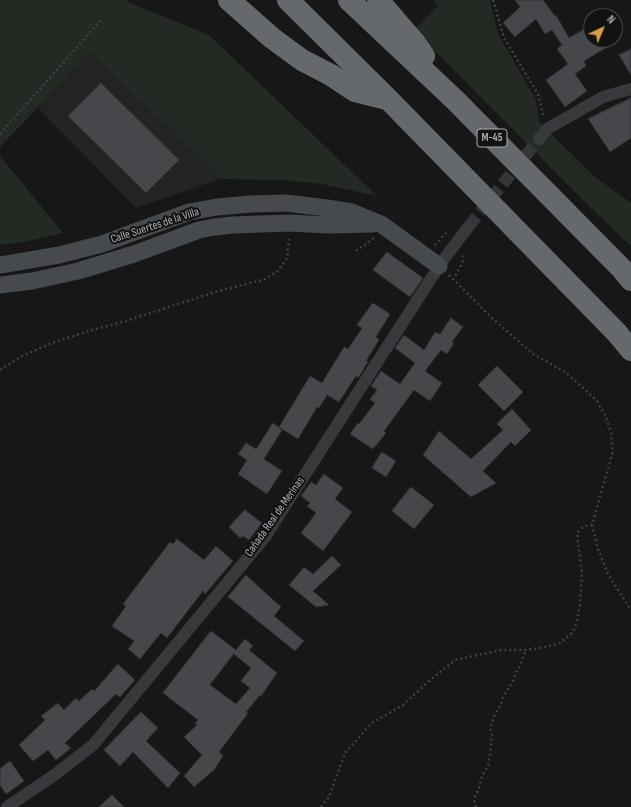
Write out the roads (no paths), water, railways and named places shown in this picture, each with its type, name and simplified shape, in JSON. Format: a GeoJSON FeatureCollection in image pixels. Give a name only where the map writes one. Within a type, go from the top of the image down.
{"type":"FeatureCollection","features":[{"type":"Feature","properties":{"kind":"highway"},"geometry":{"type":"LineString","coordinates":[[229,0],[272,38],[302,60],[331,75],[355,91],[388,99]]}},
{"type":"Feature","properties":{"kind":"highway"},"geometry":{"type":"LineString","coordinates":[[288,0],[388,99],[617,333],[631,350]]}},
{"type":"Feature","properties":{"kind":"highway","name":"M-45"},"geometry":{"type":"LineString","coordinates":[[349,0],[454,100],[622,269],[631,280]]}},
{"type":"Feature","properties":{"kind":"highway"},"geometry":{"type":"LineString","coordinates":[[378,0],[415,43],[454,100]]}},
{"type":"Feature","properties":{"kind":"main road","name":"Calle Suertes de la Villa"},"geometry":{"type":"LineString","coordinates":[[0,265],[59,255],[102,244],[189,212],[224,206],[292,203],[352,212],[381,224],[439,266]]}},
{"type":"Feature","properties":{"kind":"main road","name":"Calle Suertes de la Villa"},"geometry":{"type":"LineString","coordinates":[[0,285],[32,281],[78,271],[134,254],[199,230],[215,227],[233,225],[381,224]]}},
{"type":"Feature","properties":{"kind":"street"},"geometry":{"type":"LineString","coordinates":[[539,139],[547,129],[603,97],[631,88]]}},
{"type":"Feature","properties":{"kind":"street","name":"Cañada Real de Merinas"},"geometry":{"type":"LineString","coordinates":[[7,807],[53,776],[93,745],[264,537],[439,266],[469,226]]}},
{"type":"Feature","properties":{"kind":"tunnel"},"geometry":{"type":"LineString","coordinates":[[469,226],[539,139]]}}]}
